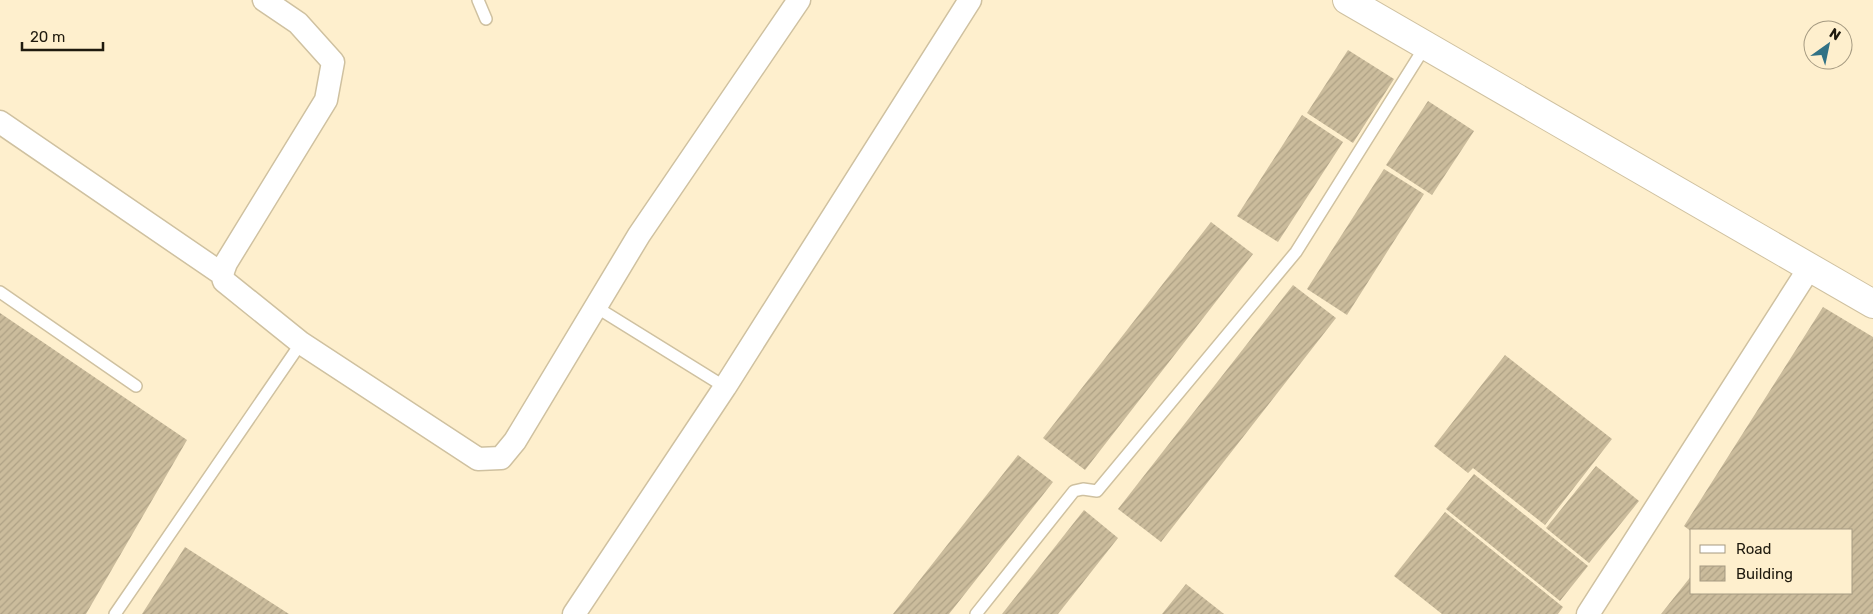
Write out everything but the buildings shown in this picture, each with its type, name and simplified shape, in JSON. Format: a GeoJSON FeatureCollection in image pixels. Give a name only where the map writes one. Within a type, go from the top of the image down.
{"type":"FeatureCollection","features":[{"type":"Feature","properties":{"kind":"street"},"geometry":{"type":"LineString","coordinates":[[264,0],[298,23],[333,62],[326,100],[226,264],[222,274],[224,281],[301,343],[478,459],[501,458],[515,441],[639,235],[799,0]]}},
{"type":"Feature","properties":{"kind":"street"},"geometry":{"type":"LineString","coordinates":[[574,614],[725,386],[970,0]]}},
{"type":"Feature","properties":{"kind":"street"},"geometry":{"type":"LineString","coordinates":[[1347,0],[1873,304]]}},
{"type":"Feature","properties":{"kind":"street"},"geometry":{"type":"LineString","coordinates":[[0,122],[222,274]]}},
{"type":"Feature","properties":{"kind":"street"},"geometry":{"type":"LineString","coordinates":[[1588,614],[1810,267]]}},
{"type":"Feature","properties":{"kind":"lane"},"geometry":{"type":"LineString","coordinates":[[478,0],[486,19]]}},
{"type":"Feature","properties":{"kind":"lane"},"geometry":{"type":"LineString","coordinates":[[976,614],[1074,492],[1083,489],[1097,490],[1296,252],[1426,45]]}},
{"type":"Feature","properties":{"kind":"lane"},"geometry":{"type":"LineString","coordinates":[[0,292],[136,386]]}},
{"type":"Feature","properties":{"kind":"lane"},"geometry":{"type":"LineString","coordinates":[[596,307],[725,386]]}},
{"type":"Feature","properties":{"kind":"lane"},"geometry":{"type":"LineString","coordinates":[[115,614],[301,343]]}}]}
